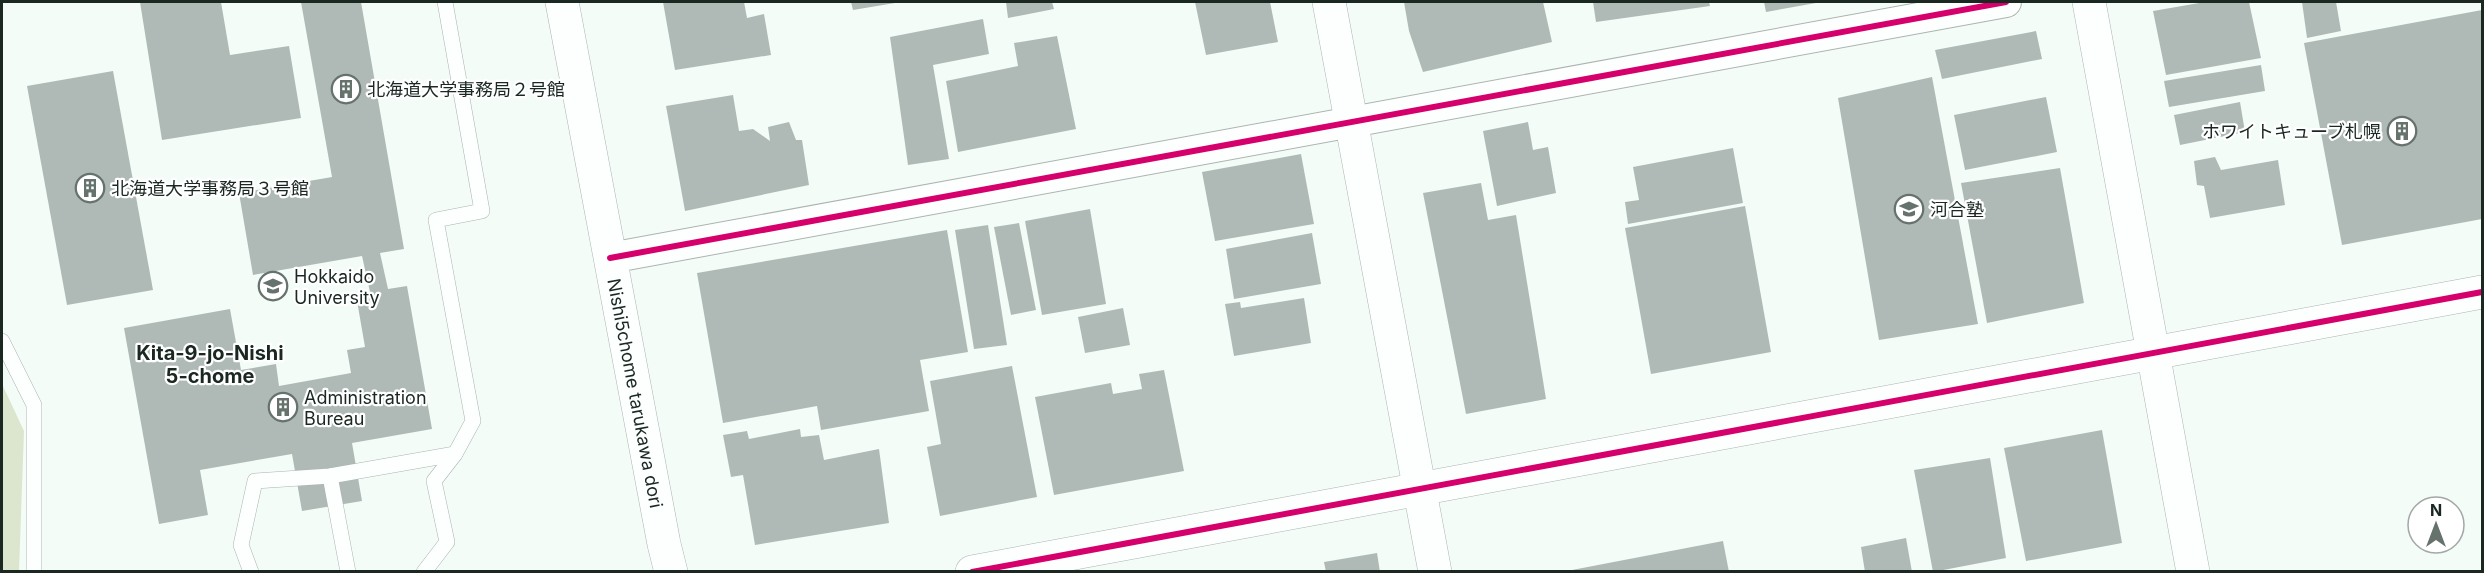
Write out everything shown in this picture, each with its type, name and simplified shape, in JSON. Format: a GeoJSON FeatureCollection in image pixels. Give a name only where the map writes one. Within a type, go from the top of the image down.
{"type":"FeatureCollection","features":[{"type":"Feature","properties":{"kind":"street","name":"Nishi5chome tarukawa dori"},"geometry":{"type":"LineString","coordinates":[[562,2],[671,572]]}},
{"type":"Feature","properties":{"kind":"street"},"geometry":{"type":"LineString","coordinates":[[1329,2],[1435,572]]}},
{"type":"Feature","properties":{"kind":"street"},"geometry":{"type":"LineString","coordinates":[[610,258],[2006,2]]}},
{"type":"Feature","properties":{"kind":"street"},"geometry":{"type":"LineString","coordinates":[[2089,2],[2193,572]]}},
{"type":"Feature","properties":{"kind":"street"},"geometry":{"type":"LineString","coordinates":[[972,572],[2482,292]]}},
{"type":"Feature","properties":{"kind":"lane"},"geometry":{"type":"LineString","coordinates":[[424,572],[447,542],[434,481],[455,454],[473,421],[436,220],[482,211],[445,2]]}},
{"type":"Feature","properties":{"kind":"lane"},"geometry":{"type":"LineString","coordinates":[[2,341],[34,405],[34,572]]}},
{"type":"Feature","properties":{"kind":"lane"},"geometry":{"type":"LineString","coordinates":[[251,572],[241,546],[255,481],[330,476],[455,454]]}},
{"type":"Feature","properties":{"kind":"lane"},"geometry":{"type":"LineString","coordinates":[[330,476],[348,572]]}},
{"type":"Feature","properties":{"kind":"green space"},"geometry":{"type":"Polygon","coordinates":[[[2,384],[24,431],[19,571],[2,571],[2,384]]]}},
{"type":"Feature","properties":{"kind":"building"},"geometry":{"type":"Polygon","coordinates":[[[140,2],[221,2],[230,55],[289,46],[301,118],[162,140],[140,2]]]}},
{"type":"Feature","properties":{"kind":"building"},"geometry":{"type":"Polygon","coordinates":[[[301,2],[361,2],[404,249],[380,253],[388,289],[407,286],[432,429],[352,443],[362,501],[302,511],[292,454],[200,470],[208,515],[159,524],[124,328],[230,309],[241,370],[276,364],[279,386],[351,373],[347,350],[365,347],[356,295],[370,292],[362,256],[253,275],[239,193],[332,177],[301,2]]]}},
{"type":"Feature","properties":{"kind":"building"},"geometry":{"type":"Polygon","coordinates":[[[663,2],[744,2],[747,18],[764,14],[771,55],[675,70],[663,2]]]}},
{"type":"Feature","properties":{"kind":"building"},"geometry":{"type":"Polygon","coordinates":[[[851,2],[895,2],[895,3],[853,10],[851,2]]]}},
{"type":"Feature","properties":{"kind":"building"},"geometry":{"type":"Polygon","coordinates":[[[1006,2],[1052,2],[1054,9],[1008,18],[1006,2]]]}},
{"type":"Feature","properties":{"kind":"building"},"geometry":{"type":"Polygon","coordinates":[[[1195,2],[1270,2],[1278,42],[1206,55],[1195,2]]]}},
{"type":"Feature","properties":{"kind":"building"},"geometry":{"type":"Polygon","coordinates":[[[1404,2],[1543,2],[1552,42],[1423,72],[1409,31],[1404,2]]]}},
{"type":"Feature","properties":{"kind":"building"},"geometry":{"type":"Polygon","coordinates":[[[1593,2],[1709,2],[1710,6],[1596,22],[1593,2]]]}},
{"type":"Feature","properties":{"kind":"building"},"geometry":{"type":"Polygon","coordinates":[[[1764,2],[1816,2],[1816,3],[1766,12],[1764,2]]]}},
{"type":"Feature","properties":{"kind":"building"},"geometry":{"type":"Polygon","coordinates":[[[2205,2],[2249,2],[2261,58],[2166,75],[2153,11],[2205,2]]]}},
{"type":"Feature","properties":{"kind":"building"},"geometry":{"type":"Polygon","coordinates":[[[2302,2],[2336,2],[2341,31],[2307,38],[2302,2]]]}},
{"type":"Feature","properties":{"kind":"building","name":"ホワイトキューブ札幌"},"geometry":{"type":"Polygon","coordinates":[[[2482,10],[2482,219],[2342,245],[2304,43],[2482,10]]]}},
{"type":"Feature","properties":{"kind":"building"},"geometry":{"type":"Polygon","coordinates":[[[983,19],[989,54],[933,65],[949,159],[908,165],[890,37],[983,19]]]}},
{"type":"Feature","properties":{"kind":"building"},"geometry":{"type":"Polygon","coordinates":[[[2036,31],[2042,59],[1942,79],[1935,50],[2036,31]]]}},
{"type":"Feature","properties":{"kind":"building"},"geometry":{"type":"Polygon","coordinates":[[[1057,36],[1076,129],[958,152],[946,81],[1018,66],[1014,43],[1057,36]]]}},
{"type":"Feature","properties":{"kind":"building"},"geometry":{"type":"Polygon","coordinates":[[[2261,65],[2265,91],[2169,107],[2164,81],[2261,65]]]}},
{"type":"Feature","properties":{"kind":"building","name":"北海道大学事務局３号館"},"geometry":{"type":"Polygon","coordinates":[[[113,71],[153,290],[67,305],[27,86],[113,71]]]}},
{"type":"Feature","properties":{"kind":"building"},"geometry":{"type":"Polygon","coordinates":[[[1932,77],[1978,324],[1879,340],[1838,98],[1932,77]]]}},
{"type":"Feature","properties":{"kind":"building"},"geometry":{"type":"Polygon","coordinates":[[[733,95],[739,131],[753,129],[770,141],[768,127],[789,122],[796,140],[802,140],[809,185],[685,211],[666,106],[733,95]]]}},
{"type":"Feature","properties":{"kind":"building"},"geometry":{"type":"Polygon","coordinates":[[[2046,97],[2057,152],[1965,170],[1954,115],[2046,97]]]}},
{"type":"Feature","properties":{"kind":"building"},"geometry":{"type":"Polygon","coordinates":[[[2240,102],[2245,132],[2180,145],[2174,115],[2240,102]]]}},
{"type":"Feature","properties":{"kind":"building"},"geometry":{"type":"Polygon","coordinates":[[[1528,122],[1533,150],[1548,147],[1556,193],[1497,206],[1483,131],[1528,122]]]}},
{"type":"Feature","properties":{"kind":"building"},"geometry":{"type":"Polygon","coordinates":[[[1733,148],[1743,203],[1628,224],[1625,202],[1639,200],[1633,167],[1733,148]]]}},
{"type":"Feature","properties":{"kind":"building"},"geometry":{"type":"Polygon","coordinates":[[[1301,154],[1314,224],[1215,241],[1202,172],[1301,154]]]}},
{"type":"Feature","properties":{"kind":"building"},"geometry":{"type":"Polygon","coordinates":[[[2215,157],[2221,170],[2278,160],[2285,205],[2210,218],[2204,186],[2197,185],[2194,161],[2215,157]]]}},
{"type":"Feature","properties":{"kind":"building"},"geometry":{"type":"Polygon","coordinates":[[[2060,168],[2084,303],[1987,323],[1961,183],[2060,168]]]}},
{"type":"Feature","properties":{"kind":"building"},"geometry":{"type":"Polygon","coordinates":[[[1481,183],[1488,220],[1516,215],[1546,399],[1466,414],[1423,193],[1481,183]]]}},
{"type":"Feature","properties":{"kind":"building"},"geometry":{"type":"Polygon","coordinates":[[[1745,206],[1771,352],[1651,374],[1625,228],[1745,206]]]}},
{"type":"Feature","properties":{"kind":"building"},"geometry":{"type":"Polygon","coordinates":[[[1090,209],[1106,304],[1042,315],[1025,221],[1090,209]]]}},
{"type":"Feature","properties":{"kind":"building"},"geometry":{"type":"Polygon","coordinates":[[[1019,223],[1036,310],[1011,315],[994,227],[1019,223]]]}},
{"type":"Feature","properties":{"kind":"building"},"geometry":{"type":"Polygon","coordinates":[[[988,225],[1007,345],[974,349],[955,230],[988,225]]]}},
{"type":"Feature","properties":{"kind":"building"},"geometry":{"type":"Polygon","coordinates":[[[947,230],[968,352],[920,360],[929,411],[821,430],[817,406],[723,423],[697,273],[947,230]]]}},
{"type":"Feature","properties":{"kind":"building"},"geometry":{"type":"Polygon","coordinates":[[[1312,233],[1321,284],[1234,299],[1226,249],[1312,233]]]}},
{"type":"Feature","properties":{"kind":"building"},"geometry":{"type":"Polygon","coordinates":[[[1304,298],[1311,343],[1234,356],[1225,304],[1240,302],[1241,308],[1304,298]]]}},
{"type":"Feature","properties":{"kind":"building"},"geometry":{"type":"Polygon","coordinates":[[[1123,308],[1130,345],[1085,353],[1078,317],[1123,308]]]}},
{"type":"Feature","properties":{"kind":"building"},"geometry":{"type":"Polygon","coordinates":[[[1012,366],[1037,497],[940,516],[927,447],[941,444],[930,381],[1012,366]]]}},
{"type":"Feature","properties":{"kind":"building"},"geometry":{"type":"Polygon","coordinates":[[[1164,370],[1184,471],[1054,495],[1035,397],[1111,383],[1113,394],[1142,389],[1139,374],[1164,370]]]}},
{"type":"Feature","properties":{"kind":"building"},"geometry":{"type":"Polygon","coordinates":[[[800,429],[801,437],[819,435],[824,460],[879,449],[889,523],[755,545],[743,475],[731,477],[723,435],[747,431],[749,439],[800,429]]]}},
{"type":"Feature","properties":{"kind":"building"},"geometry":{"type":"Polygon","coordinates":[[[2102,430],[2122,543],[2026,561],[2004,448],[2102,430]]]}},
{"type":"Feature","properties":{"kind":"building"},"geometry":{"type":"Polygon","coordinates":[[[1990,458],[2006,558],[1933,572],[1914,470],[1990,458]]]}},
{"type":"Feature","properties":{"kind":"building"},"geometry":{"type":"Polygon","coordinates":[[[1906,538],[1912,572],[1865,572],[1861,547],[1906,538]]]}},
{"type":"Feature","properties":{"kind":"building"},"geometry":{"type":"Polygon","coordinates":[[[1723,541],[1729,572],[1572,572],[1572,570],[1723,541]]]}},
{"type":"Feature","properties":{"kind":"building"},"geometry":{"type":"Polygon","coordinates":[[[1377,553],[1380,572],[1326,572],[1324,562],[1377,553]]]}},
{"type":"Feature","properties":{"kind":"cycle path"},"geometry":{"type":"LineString","coordinates":[[610,258],[2006,2]]}},
{"type":"Feature","properties":{"kind":"cycle path"},"geometry":{"type":"LineString","coordinates":[[972,572],[2482,292]]}},
{"type":"Feature","properties":{"kind":"place","name":"北海道大学事務局２号館"},"geometry":{"type":"Point","coordinates":[346,89]}},
{"type":"Feature","properties":{"kind":"place","name":"ホワイトキューブ札幌"},"geometry":{"type":"Point","coordinates":[2402,131]}},
{"type":"Feature","properties":{"kind":"place","name":"北海道大学事務局３号館"},"geometry":{"type":"Point","coordinates":[90,188]}},
{"type":"Feature","properties":{"kind":"place","name":"河合塾"},"geometry":{"type":"Point","coordinates":[1909,209]}},
{"type":"Feature","properties":{"kind":"place","name":"Hokkaido University"},"geometry":{"type":"Point","coordinates":[273,286]}},
{"type":"Feature","properties":{"kind":"place","name":"Administration Bureau"},"geometry":{"type":"Point","coordinates":[283,407]}},
{"type":"Feature","properties":{"kind":"district","name":"Kita-9-jo-Nishi 5-chome"},"geometry":{"type":"Point","coordinates":[210,364]}}]}
